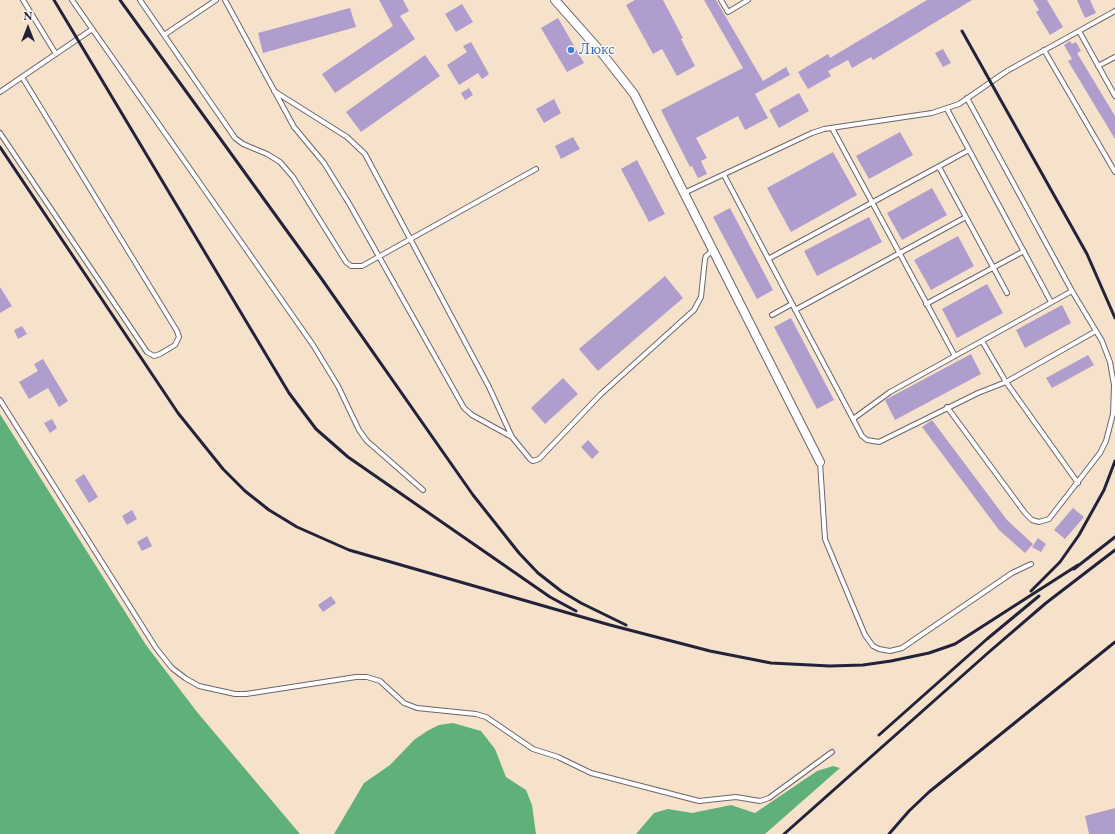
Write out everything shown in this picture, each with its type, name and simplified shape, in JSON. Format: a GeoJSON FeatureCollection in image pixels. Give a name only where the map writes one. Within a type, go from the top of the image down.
{"type":"FeatureCollection","features":[{"type":"Feature","properties":{"kind":"street"},"geometry":{"type":"LineString","coordinates":[[555,0],[601,52],[634,94],[712,251],[820,462]]}},
{"type":"Feature","properties":{"kind":"lane"},"geometry":{"type":"LineString","coordinates":[[23,0],[56,54]]}},
{"type":"Feature","properties":{"kind":"lane"},"geometry":{"type":"LineString","coordinates":[[72,0],[313,344],[338,386],[360,430],[368,441],[423,490]]}},
{"type":"Feature","properties":{"kind":"lane"},"geometry":{"type":"LineString","coordinates":[[140,0],[235,138],[243,144],[267,154],[280,162],[293,177],[346,262],[351,266],[362,266],[536,169]]}},
{"type":"Feature","properties":{"kind":"lane"},"geometry":{"type":"LineString","coordinates":[[164,35],[216,0]]}},
{"type":"Feature","properties":{"kind":"lane"},"geometry":{"type":"LineString","coordinates":[[225,0],[294,127],[324,163],[464,408],[472,415],[512,437]]}},
{"type":"Feature","properties":{"kind":"lane"},"geometry":{"type":"LineString","coordinates":[[721,0],[728,12],[748,0]]}},
{"type":"Feature","properties":{"kind":"lane"},"geometry":{"type":"LineString","coordinates":[[684,193],[812,133],[832,128],[947,109],[967,98],[1007,71],[1115,11]]}},
{"type":"Feature","properties":{"kind":"lane"},"geometry":{"type":"LineString","coordinates":[[0,92],[92,30]]}},
{"type":"Feature","properties":{"kind":"lane"},"geometry":{"type":"LineString","coordinates":[[1079,31],[1115,96]]}},
{"type":"Feature","properties":{"kind":"lane"},"geometry":{"type":"LineString","coordinates":[[1044,50],[1115,172]]}},
{"type":"Feature","properties":{"kind":"lane"},"geometry":{"type":"LineString","coordinates":[[1098,66],[1115,57]]}},
{"type":"Feature","properties":{"kind":"lane"},"geometry":{"type":"LineString","coordinates":[[0,132],[147,352],[154,356],[160,354],[175,344],[179,337],[178,331],[22,77]]}},
{"type":"Feature","properties":{"kind":"lane"},"geometry":{"type":"LineString","coordinates":[[274,90],[324,121],[356,145],[374,170],[489,387],[512,437],[533,461],[539,459],[601,394],[694,310],[700,297],[704,259],[712,251]]}},
{"type":"Feature","properties":{"kind":"lane"},"geometry":{"type":"LineString","coordinates":[[947,407],[1024,514],[1032,520],[1039,522],[1049,519],[1078,484],[1100,453],[1106,441],[1113,414],[1114,399],[1113,372],[1106,350],[1072,291],[967,98]]}},
{"type":"Feature","properties":{"kind":"lane"},"geometry":{"type":"LineString","coordinates":[[947,109],[1051,302]]}},
{"type":"Feature","properties":{"kind":"lane"},"geometry":{"type":"LineString","coordinates":[[832,128],[955,356]]}},
{"type":"Feature","properties":{"kind":"lane"},"geometry":{"type":"LineString","coordinates":[[768,259],[873,204],[969,150]]}},
{"type":"Feature","properties":{"kind":"lane"},"geometry":{"type":"LineString","coordinates":[[939,167],[1007,292]]}},
{"type":"Feature","properties":{"kind":"lane"},"geometry":{"type":"LineString","coordinates":[[724,174],[862,436],[867,440],[879,442],[947,407],[1006,382],[1096,331]]}},
{"type":"Feature","properties":{"kind":"lane"},"geometry":{"type":"LineString","coordinates":[[795,310],[966,217]]}},
{"type":"Feature","properties":{"kind":"lane"},"geometry":{"type":"LineString","coordinates":[[926,304],[1024,251]]}},
{"type":"Feature","properties":{"kind":"lane"},"geometry":{"type":"LineString","coordinates":[[853,419],[890,392],[1072,291]]}},
{"type":"Feature","properties":{"kind":"lane"},"geometry":{"type":"LineString","coordinates":[[772,315],[792,304]]}},
{"type":"Feature","properties":{"kind":"lane"},"geometry":{"type":"LineString","coordinates":[[982,341],[1006,382],[1078,484]]}},
{"type":"Feature","properties":{"kind":"lane"},"geometry":{"type":"LineString","coordinates":[[0,400],[156,648],[172,668],[199,686],[235,694],[246,694],[356,677],[368,677],[380,681],[404,703],[417,708],[476,714],[486,717],[533,749],[558,757],[591,773],[699,801],[736,797],[760,801],[769,798],[832,752]]}},
{"type":"Feature","properties":{"kind":"lane"},"geometry":{"type":"LineString","coordinates":[[820,462],[825,539],[865,635],[873,646],[879,649],[890,651],[902,648],[1012,573],[1031,564]]}},
{"type":"Feature","properties":{"kind":"green space"},"geometry":{"type":"Polygon","coordinates":[[[0,414],[146,645],[197,712],[300,834],[0,834],[0,414]]]}},
{"type":"Feature","properties":{"kind":"green space"},"geometry":{"type":"Polygon","coordinates":[[[453,723],[481,731],[495,749],[506,777],[526,790],[532,805],[536,834],[334,834],[364,783],[390,765],[414,740],[427,731],[439,725],[453,723]]]}},
{"type":"Feature","properties":{"kind":"green space"},"geometry":{"type":"Polygon","coordinates":[[[833,766],[840,768],[765,834],[636,834],[654,813],[668,809],[692,813],[731,805],[755,813],[817,771],[833,766]]]}},
{"type":"Feature","properties":{"kind":"building"},"geometry":{"type":"Polygon","coordinates":[[[379,0],[403,0],[409,11],[400,16],[415,39],[335,93],[322,74],[393,26],[379,0]]]}},
{"type":"Feature","properties":{"kind":"building"},"geometry":{"type":"Polygon","coordinates":[[[635,0],[663,0],[683,38],[681,39],[695,66],[677,76],[662,49],[653,54],[626,5],[635,0]]]}},
{"type":"Feature","properties":{"kind":"building"},"geometry":{"type":"Polygon","coordinates":[[[704,0],[716,0],[763,81],[786,67],[790,75],[755,94],[768,118],[745,130],[738,116],[696,138],[707,158],[701,161],[707,174],[698,178],[692,166],[690,167],[661,110],[743,68],[704,0]]]}},
{"type":"Feature","properties":{"kind":"building"},"geometry":{"type":"Polygon","coordinates":[[[927,0],[972,0],[873,60],[871,57],[852,68],[848,60],[828,71],[831,76],[808,89],[798,72],[828,54],[830,58],[927,0]]]}},
{"type":"Feature","properties":{"kind":"building"},"geometry":{"type":"Polygon","coordinates":[[[1033,0],[1047,0],[1063,27],[1050,35],[1036,12],[1039,10],[1033,0]]]}},
{"type":"Feature","properties":{"kind":"building"},"geometry":{"type":"Polygon","coordinates":[[[1077,0],[1090,0],[1096,13],[1085,18],[1077,0]]]}},
{"type":"Feature","properties":{"kind":"building"},"geometry":{"type":"Polygon","coordinates":[[[462,4],[473,22],[456,32],[445,14],[462,4]]]}},
{"type":"Feature","properties":{"kind":"building"},"geometry":{"type":"Polygon","coordinates":[[[350,8],[356,27],[263,53],[258,33],[350,8]]]}},
{"type":"Feature","properties":{"kind":"building"},"geometry":{"type":"Polygon","coordinates":[[[558,18],[584,63],[567,72],[541,28],[558,18]]]}},
{"type":"Feature","properties":{"kind":"building"},"geometry":{"type":"Polygon","coordinates":[[[1070,41],[1072,44],[1076,42],[1081,51],[1077,53],[1115,116],[1115,139],[1068,61],[1072,59],[1064,45],[1070,41]]]}},
{"type":"Feature","properties":{"kind":"building"},"geometry":{"type":"Polygon","coordinates":[[[471,42],[489,74],[482,79],[478,73],[459,85],[447,65],[467,52],[463,46],[471,42]]]}},
{"type":"Feature","properties":{"kind":"building"},"geometry":{"type":"Polygon","coordinates":[[[943,49],[951,63],[943,67],[935,53],[943,49]]]}},
{"type":"Feature","properties":{"kind":"building"},"geometry":{"type":"Polygon","coordinates":[[[425,55],[440,76],[361,132],[346,112],[425,55]]]}},
{"type":"Feature","properties":{"kind":"building"},"geometry":{"type":"Polygon","coordinates":[[[469,88],[473,95],[465,100],[461,93],[469,88]]]}},
{"type":"Feature","properties":{"kind":"building"},"geometry":{"type":"Polygon","coordinates":[[[799,93],[809,111],[779,128],[769,110],[799,93]]]}},
{"type":"Feature","properties":{"kind":"building"},"geometry":{"type":"Polygon","coordinates":[[[554,99],[561,113],[544,123],[536,109],[554,99]]]}},
{"type":"Feature","properties":{"kind":"building"},"geometry":{"type":"Polygon","coordinates":[[[900,132],[913,155],[869,179],[856,156],[900,132]]]}},
{"type":"Feature","properties":{"kind":"building"},"geometry":{"type":"Polygon","coordinates":[[[573,137],[580,149],[561,159],[555,146],[573,137]]]}},
{"type":"Feature","properties":{"kind":"building"},"geometry":{"type":"Polygon","coordinates":[[[833,152],[857,195],[791,232],[767,188],[833,152]]]}},
{"type":"Feature","properties":{"kind":"building"},"geometry":{"type":"Polygon","coordinates":[[[637,160],[665,214],[649,222],[621,169],[637,160]]]}},
{"type":"Feature","properties":{"kind":"building"},"geometry":{"type":"Polygon","coordinates":[[[932,188],[947,215],[902,240],[887,213],[932,188]]]}},
{"type":"Feature","properties":{"kind":"building"},"geometry":{"type":"Polygon","coordinates":[[[730,208],[773,290],[757,299],[713,217],[730,208]]]}},
{"type":"Feature","properties":{"kind":"building"},"geometry":{"type":"Polygon","coordinates":[[[869,217],[882,242],[817,276],[804,251],[869,217]]]}},
{"type":"Feature","properties":{"kind":"building"},"geometry":{"type":"Polygon","coordinates":[[[958,236],[974,266],[931,290],[914,260],[958,236]]]}},
{"type":"Feature","properties":{"kind":"building"},"geometry":{"type":"Polygon","coordinates":[[[665,276],[683,298],[598,371],[579,349],[665,276]]]}},
{"type":"Feature","properties":{"kind":"building"},"geometry":{"type":"Polygon","coordinates":[[[987,284],[1003,313],[957,338],[942,309],[987,284]]]}},
{"type":"Feature","properties":{"kind":"building"},"geometry":{"type":"Polygon","coordinates":[[[0,287],[12,306],[0,313],[0,287]]]}},
{"type":"Feature","properties":{"kind":"building"},"geometry":{"type":"Polygon","coordinates":[[[1062,305],[1071,323],[1025,348],[1016,330],[1062,305]]]}},
{"type":"Feature","properties":{"kind":"building"},"geometry":{"type":"Polygon","coordinates":[[[791,318],[834,400],[817,409],[774,327],[791,318]]]}},
{"type":"Feature","properties":{"kind":"building"},"geometry":{"type":"Polygon","coordinates":[[[22,326],[27,334],[18,339],[14,330],[22,326]]]}},
{"type":"Feature","properties":{"kind":"building"},"geometry":{"type":"Polygon","coordinates":[[[971,354],[981,374],[895,420],[885,400],[971,354]]]}},
{"type":"Feature","properties":{"kind":"building"},"geometry":{"type":"Polygon","coordinates":[[[1088,355],[1094,365],[1052,388],[1046,378],[1088,355]]]}},
{"type":"Feature","properties":{"kind":"building"},"geometry":{"type":"Polygon","coordinates":[[[43,359],[68,401],[59,407],[48,388],[29,399],[19,382],[38,371],[34,364],[43,359]]]}},
{"type":"Feature","properties":{"kind":"building"},"geometry":{"type":"Polygon","coordinates":[[[563,378],[578,394],[545,424],[531,408],[563,378]]]}},
{"type":"Feature","properties":{"kind":"building"},"geometry":{"type":"Polygon","coordinates":[[[52,419],[57,428],[50,433],[44,423],[52,419]]]}},
{"type":"Feature","properties":{"kind":"building"},"geometry":{"type":"Polygon","coordinates":[[[932,420],[1007,520],[1033,544],[1025,553],[999,530],[922,427],[932,420]]]}},
{"type":"Feature","properties":{"kind":"building"},"geometry":{"type":"Polygon","coordinates":[[[588,440],[599,452],[592,459],[581,447],[588,440]]]}},
{"type":"Feature","properties":{"kind":"building"},"geometry":{"type":"Polygon","coordinates":[[[84,474],[98,497],[89,503],[75,480],[84,474]]]}},
{"type":"Feature","properties":{"kind":"building"},"geometry":{"type":"Polygon","coordinates":[[[1073,508],[1084,517],[1065,539],[1054,530],[1073,508]]]}},
{"type":"Feature","properties":{"kind":"building"},"geometry":{"type":"Polygon","coordinates":[[[132,510],[137,519],[127,525],[122,516],[132,510]]]}},
{"type":"Feature","properties":{"kind":"building"},"geometry":{"type":"Polygon","coordinates":[[[147,536],[152,546],[142,551],[137,542],[147,536]]]}},
{"type":"Feature","properties":{"kind":"building"},"geometry":{"type":"Polygon","coordinates":[[[1038,538],[1046,544],[1041,552],[1032,547],[1038,538]]]}},
{"type":"Feature","properties":{"kind":"building"},"geometry":{"type":"Polygon","coordinates":[[[331,596],[336,603],[323,612],[318,605],[331,596]]]}},
{"type":"Feature","properties":{"kind":"building"},"geometry":{"type":"Polygon","coordinates":[[[1115,808],[1115,834],[1089,834],[1085,816],[1115,808]]]}},
{"type":"Feature","properties":{"kind":"railway"},"geometry":{"type":"LineString","coordinates":[[54,0],[289,393],[316,429],[348,457],[550,597],[576,611]]}},
{"type":"Feature","properties":{"kind":"railway"},"geometry":{"type":"LineString","coordinates":[[120,0],[321,278],[473,495],[519,553],[538,573],[561,591],[581,603],[626,625]]}},
{"type":"Feature","properties":{"kind":"railway"},"geometry":{"type":"LineString","coordinates":[[962,31],[1087,254],[1115,318]]}},
{"type":"Feature","properties":{"kind":"railway"},"geometry":{"type":"LineString","coordinates":[[0,147],[178,413],[223,469],[245,491],[269,510],[297,527],[349,550],[610,625],[710,651],[771,663],[830,666],[863,665],[891,661],[929,653],[955,644],[1078,565]]}},
{"type":"Feature","properties":{"kind":"railway"},"geometry":{"type":"LineString","coordinates":[[1031,591],[1060,562],[1079,535],[1104,490],[1115,461]]}},
{"type":"Feature","properties":{"kind":"railway"},"geometry":{"type":"LineString","coordinates":[[1074,569],[1115,537]]}},
{"type":"Feature","properties":{"kind":"railway"},"geometry":{"type":"LineString","coordinates":[[784,834],[1046,603],[1115,550]]}},
{"type":"Feature","properties":{"kind":"railway"},"geometry":{"type":"LineString","coordinates":[[879,735],[987,639],[1039,596]]}},
{"type":"Feature","properties":{"kind":"railway"},"geometry":{"type":"LineString","coordinates":[[889,834],[909,811],[929,792],[1115,642]]}},
{"type":"Feature","properties":{"kind":"place","name":"Люкс"},"geometry":{"type":"Point","coordinates":[571,50]}}]}
